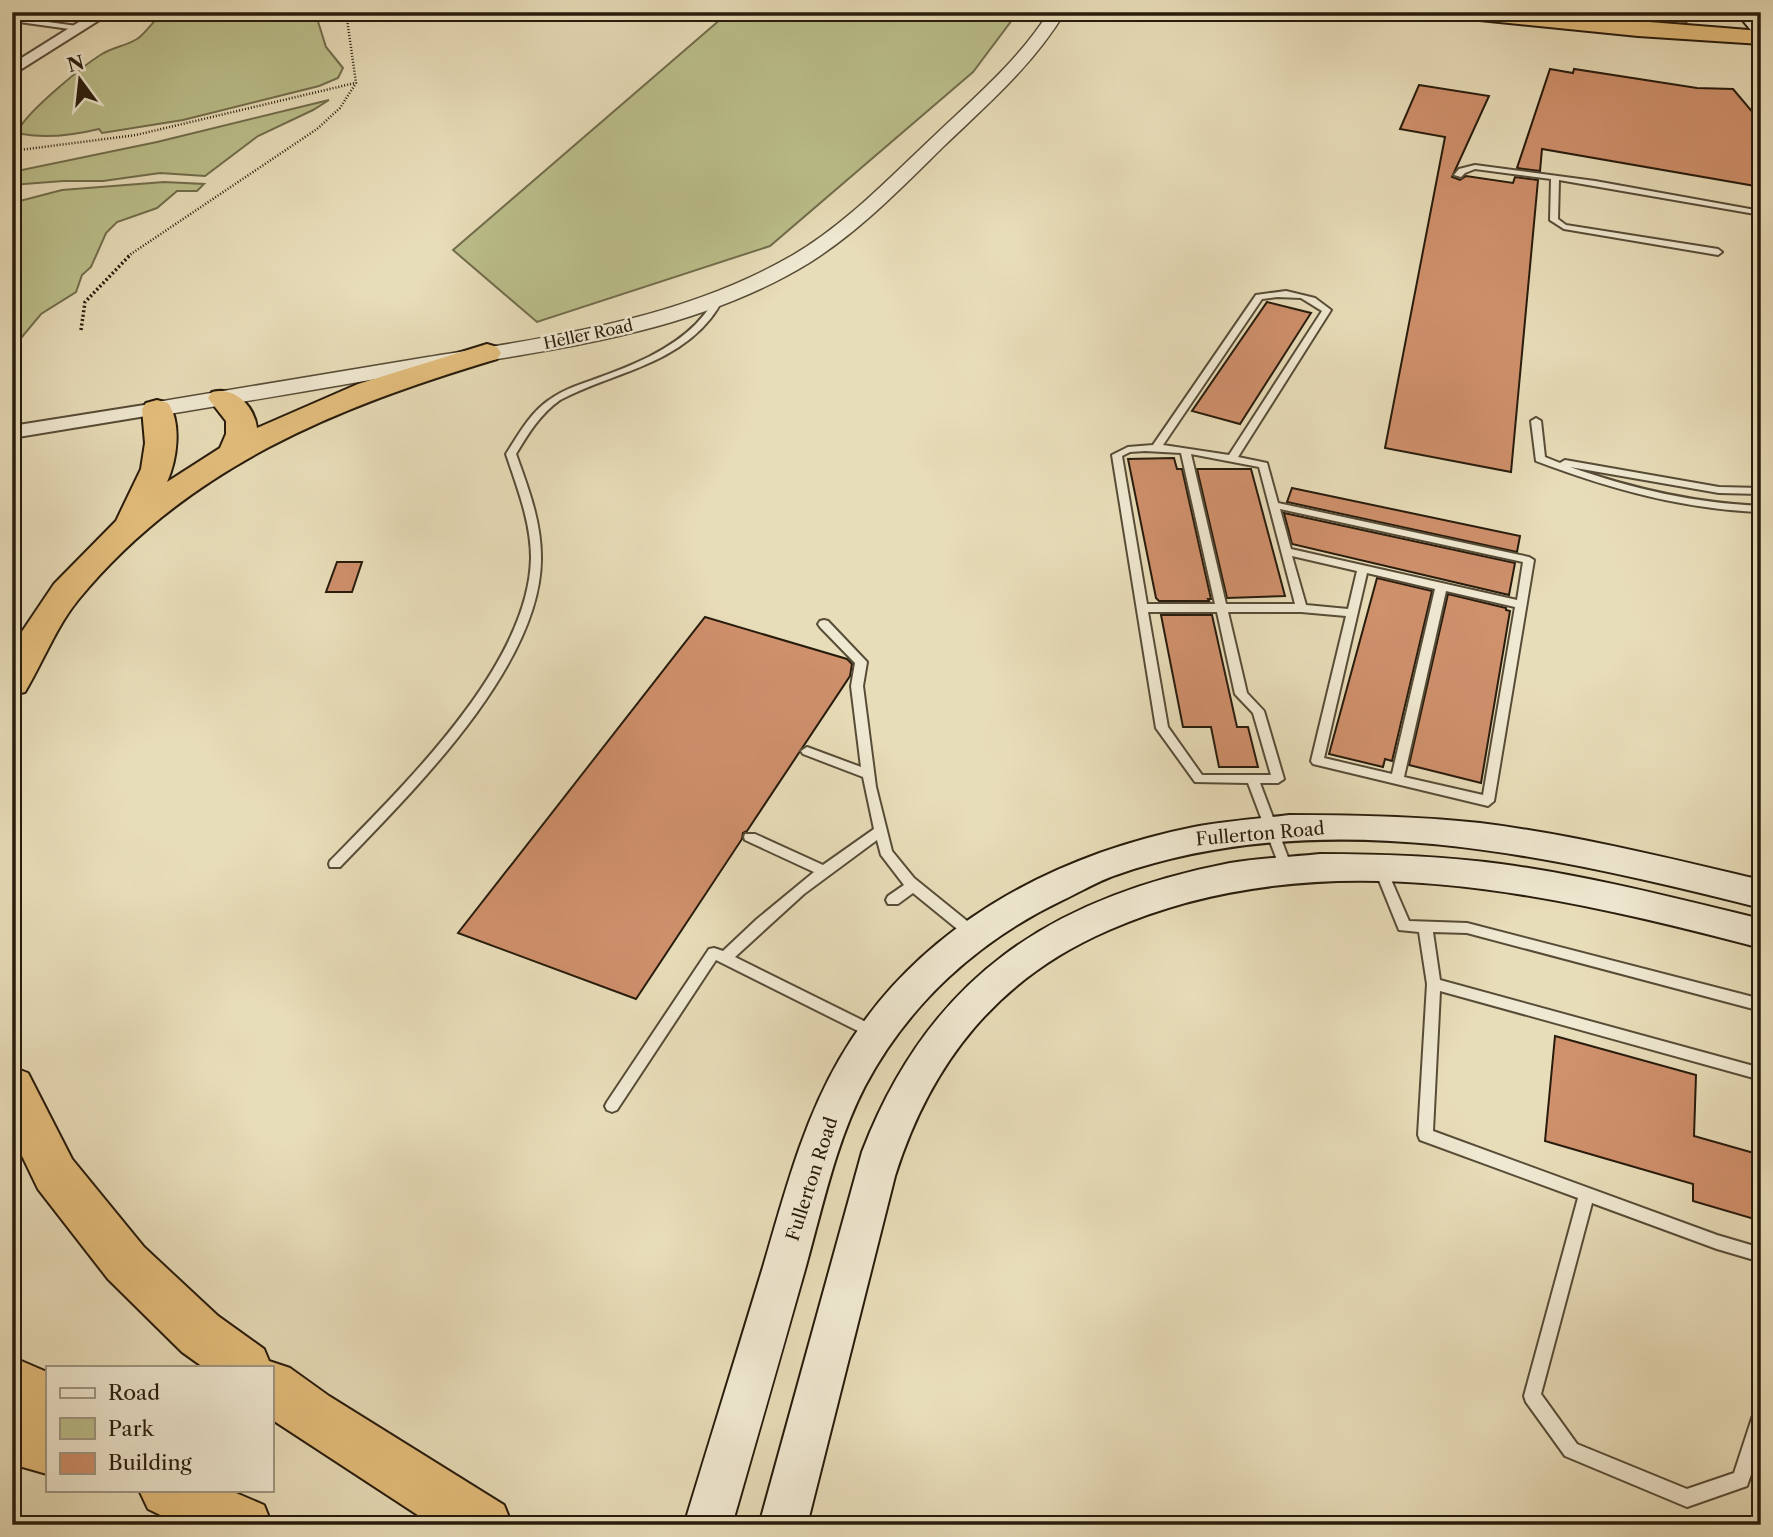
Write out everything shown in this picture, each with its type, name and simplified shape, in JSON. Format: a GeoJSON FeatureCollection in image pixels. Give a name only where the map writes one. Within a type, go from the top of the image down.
{"type":"FeatureCollection","features":[{"type":"Feature","properties":{"kind":"highway"},"geometry":{"type":"LineString","coordinates":[[1460,12],[1638,30],[1761,38]]}},
{"type":"Feature","properties":{"kind":"highway"},"geometry":{"type":"LineString","coordinates":[[12,683],[66,592],[128,529],[194,477],[234,450],[347,397],[399,378],[487,353]]}},
{"type":"Feature","properties":{"kind":"highway"},"geometry":{"type":"LineString","coordinates":[[223,398],[239,416],[242,424],[243,434],[234,450]]}},
{"type":"Feature","properties":{"kind":"highway"},"geometry":{"type":"LineString","coordinates":[[128,529],[157,469],[161,443],[158,409]]}},
{"type":"Feature","properties":{"kind":"highway"},"geometry":{"type":"LineString","coordinates":[[12,1087],[55,1174],[126,1263],[200,1334],[245,1366]]}},
{"type":"Feature","properties":{"kind":"highway"},"geometry":{"type":"LineString","coordinates":[[12,1383],[46,1398]]}},
{"type":"Feature","properties":{"kind":"highway"},"geometry":{"type":"LineString","coordinates":[[273,1387],[310,1415],[484,1525]]}},
{"type":"Feature","properties":{"kind":"highway"},"geometry":{"type":"LineString","coordinates":[[12,1437],[46,1447]]}},
{"type":"Feature","properties":{"kind":"highway"},"geometry":{"type":"LineString","coordinates":[[171,1492],[244,1525]]}},
{"type":"Feature","properties":{"kind":"highway"},"geometry":{"type":"LineString","coordinates":[[210,1492],[256,1525]]}},
{"type":"Feature","properties":{"kind":"main road"},"geometry":{"type":"LineString","coordinates":[[1745,12],[1761,30]]}},
{"type":"Feature","properties":{"kind":"main road","name":"Fullerton Road"},"geometry":{"type":"LineString","coordinates":[[708,1525],[823,1137],[853,1071],[876,1033],[922,977],[972,933],[1037,894],[1103,865],[1180,842],[1271,829],[1374,828],[1489,838],[1624,860],[1761,894]]}},
{"type":"Feature","properties":{"kind":"main road","name":"Fullerton Road"},"geometry":{"type":"LineString","coordinates":[[783,1525],[862,1222],[886,1143],[913,1082],[953,1026],[986,990],[1046,944],[1104,914],[1179,887],[1240,874],[1286,868],[1380,868],[1467,874],[1558,888],[1684,914],[1761,934]]}},
{"type":"Feature","properties":{"kind":"street"},"geometry":{"type":"LineString","coordinates":[[12,71],[105,12]]}},
{"type":"Feature","properties":{"kind":"street","name":"Heller Road"},"geometry":{"type":"LineString","coordinates":[[12,432],[596,334],[657,320],[717,300],[800,259],[860,215],[1014,69],[1038,41],[1057,12]]}},
{"type":"Feature","properties":{"kind":"lane"},"geometry":{"type":"LineString","coordinates":[[1595,12],[1686,19],[1682,12]]}},
{"type":"Feature","properties":{"kind":"lane"},"geometry":{"type":"LineString","coordinates":[[12,19],[77,28]]}},
{"type":"Feature","properties":{"kind":"lane"},"geometry":{"type":"LineString","coordinates":[[1458,175],[1462,170],[1475,167],[1555,177],[1761,213]]}},
{"type":"Feature","properties":{"kind":"lane"},"geometry":{"type":"LineString","coordinates":[[1555,177],[1554,220],[1564,227],[1718,251]]}},
{"type":"Feature","properties":{"kind":"lane"},"geometry":{"type":"LineString","coordinates":[[1155,449],[1259,297],[1279,292],[1315,299],[1327,310],[1231,459]]}},
{"type":"Feature","properties":{"kind":"lane"},"geometry":{"type":"LineString","coordinates":[[335,864],[450,739],[502,665],[526,616],[535,572],[535,539],[530,511],[511,454],[534,418],[547,405],[576,389],[655,360],[686,338],[711,313],[717,300]]}},
{"type":"Feature","properties":{"kind":"lane"},"geometry":{"type":"LineString","coordinates":[[1536,421],[1540,459]]}},
{"type":"Feature","properties":{"kind":"lane"},"geometry":{"type":"LineString","coordinates":[[1185,450],[1241,694],[1258,710],[1278,779],[1199,779],[1162,728],[1117,455],[1131,447],[1185,450],[1263,465],[1301,607]]}},
{"type":"Feature","properties":{"kind":"lane"},"geometry":{"type":"LineString","coordinates":[[1540,459],[1719,490],[1761,491]]}},
{"type":"Feature","properties":{"kind":"lane"},"geometry":{"type":"LineString","coordinates":[[1540,459],[1602,484],[1705,505],[1761,509]]}},
{"type":"Feature","properties":{"kind":"lane"},"geometry":{"type":"LineString","coordinates":[[1273,505],[1529,560],[1488,801],[1317,761],[1363,568]]}},
{"type":"Feature","properties":{"kind":"lane"},"geometry":{"type":"LineString","coordinates":[[1286,551],[1521,605]]}},
{"type":"Feature","properties":{"kind":"lane"},"geometry":{"type":"LineString","coordinates":[[1397,780],[1441,587]]}},
{"type":"Feature","properties":{"kind":"lane"},"geometry":{"type":"LineString","coordinates":[[1143,608],[1301,607],[1352,613]]}},
{"type":"Feature","properties":{"kind":"lane"},"geometry":{"type":"LineString","coordinates":[[824,624],[861,662],[857,686],[868,774],[886,852],[913,886],[972,933]]}},
{"type":"Feature","properties":{"kind":"lane"},"geometry":{"type":"LineString","coordinates":[[807,751],[868,774]]}},
{"type":"Feature","properties":{"kind":"lane"},"geometry":{"type":"LineString","coordinates":[[1253,781],[1286,868]]}},
{"type":"Feature","properties":{"kind":"lane"},"geometry":{"type":"LineString","coordinates":[[725,958],[765,917],[822,871],[881,831]]}},
{"type":"Feature","properties":{"kind":"lane"},"geometry":{"type":"LineString","coordinates":[[750,837],[822,871]]}},
{"type":"Feature","properties":{"kind":"lane"},"geometry":{"type":"LineString","coordinates":[[1380,868],[1404,926],[1467,928],[1761,1005]]}},
{"type":"Feature","properties":{"kind":"lane"},"geometry":{"type":"LineString","coordinates":[[893,900],[913,886]]}},
{"type":"Feature","properties":{"kind":"lane"},"geometry":{"type":"LineString","coordinates":[[1424,927],[1434,984],[1425,1135],[1717,1242],[1761,1255]]}},
{"type":"Feature","properties":{"kind":"lane"},"geometry":{"type":"LineString","coordinates":[[612,1106],[714,953],[876,1033]]}},
{"type":"Feature","properties":{"kind":"lane"},"geometry":{"type":"LineString","coordinates":[[1434,984],[1761,1074]]}},
{"type":"Feature","properties":{"kind":"lane"},"geometry":{"type":"LineString","coordinates":[[1587,1194],[1532,1396],[1571,1450],[1687,1499],[1741,1480],[1761,1418]]}},
{"type":"Feature","properties":{"kind":"path"},"geometry":{"type":"LineString","coordinates":[[81,330],[85,302],[125,258],[317,129],[340,108],[356,83],[346,12]]}},
{"type":"Feature","properties":{"kind":"path"},"geometry":{"type":"LineString","coordinates":[[12,151],[136,135],[356,83]]}},
{"type":"Feature","properties":{"kind":"green space"},"geometry":{"type":"Polygon","coordinates":[[[163,12],[315,12],[326,47],[343,68],[338,78],[319,86],[183,120],[102,133],[99,129],[61,136],[22,134],[19,129],[25,121],[58,88],[102,54],[140,37],[163,12]]]}},
{"type":"Feature","properties":{"kind":"green space"},"geometry":{"type":"Polygon","coordinates":[[[729,12],[1018,12],[973,72],[770,246],[537,322],[453,250],[729,12]]]}},
{"type":"Feature","properties":{"kind":"green space"},"geometry":{"type":"Polygon","coordinates":[[[329,100],[258,136],[205,176],[160,173],[103,181],[12,185],[12,172],[157,142],[329,100]]]}},
{"type":"Feature","properties":{"kind":"green space"},"geometry":{"type":"Polygon","coordinates":[[[164,182],[204,184],[197,191],[177,191],[157,208],[117,222],[106,233],[91,267],[82,275],[76,292],[41,314],[17,343],[12,345],[12,203],[62,190],[164,182]]]}},
{"type":"Feature","properties":{"kind":"building"},"geometry":{"type":"Polygon","coordinates":[[[1550,69],[1573,73],[1574,69],[1697,88],[1733,89],[1761,122],[1761,187],[1542,149],[1540,171],[1517,168],[1550,69]]]}},
{"type":"Feature","properties":{"kind":"building"},"geometry":{"type":"Polygon","coordinates":[[[1419,85],[1489,96],[1452,177],[1460,180],[1466,176],[1513,183],[1515,177],[1538,180],[1511,472],[1385,448],[1445,137],[1400,129],[1419,85]]]}},
{"type":"Feature","properties":{"kind":"building"},"geometry":{"type":"Polygon","coordinates":[[[1267,302],[1311,313],[1240,424],[1192,411],[1267,302]]]}},
{"type":"Feature","properties":{"kind":"building"},"geometry":{"type":"Polygon","coordinates":[[[1174,458],[1177,469],[1182,469],[1211,599],[1208,599],[1209,601],[1159,601],[1156,598],[1128,459],[1174,458]]]}},
{"type":"Feature","properties":{"kind":"building"},"geometry":{"type":"Polygon","coordinates":[[[1197,469],[1251,469],[1285,596],[1227,598],[1197,469]]]}},
{"type":"Feature","properties":{"kind":"building"},"geometry":{"type":"Polygon","coordinates":[[[1292,488],[1520,536],[1517,552],[1287,502],[1292,488]]]}},
{"type":"Feature","properties":{"kind":"building"},"geometry":{"type":"Polygon","coordinates":[[[1284,513],[1515,563],[1509,595],[1292,544],[1284,513]]]}},
{"type":"Feature","properties":{"kind":"building"},"geometry":{"type":"Polygon","coordinates":[[[337,562],[362,562],[352,592],[326,592],[337,562]]]}},
{"type":"Feature","properties":{"kind":"building"},"geometry":{"type":"Polygon","coordinates":[[[1377,578],[1432,591],[1392,761],[1385,759],[1383,767],[1329,754],[1377,578]]]}},
{"type":"Feature","properties":{"kind":"building"},"geometry":{"type":"Polygon","coordinates":[[[1448,594],[1510,611],[1481,783],[1409,765],[1448,594]]]}},
{"type":"Feature","properties":{"kind":"building"},"geometry":{"type":"Polygon","coordinates":[[[1161,615],[1212,615],[1237,727],[1248,727],[1258,767],[1219,767],[1211,727],[1183,727],[1161,615]]]}},
{"type":"Feature","properties":{"kind":"building"},"geometry":{"type":"Polygon","coordinates":[[[705,617],[847,659],[852,664],[850,676],[747,831],[743,833],[742,839],[636,999],[458,933],[705,617]]]}},
{"type":"Feature","properties":{"kind":"building"},"geometry":{"type":"Polygon","coordinates":[[[1555,1036],[1696,1075],[1694,1136],[1761,1155],[1761,1221],[1693,1201],[1693,1184],[1545,1141],[1555,1036]]]}}]}
